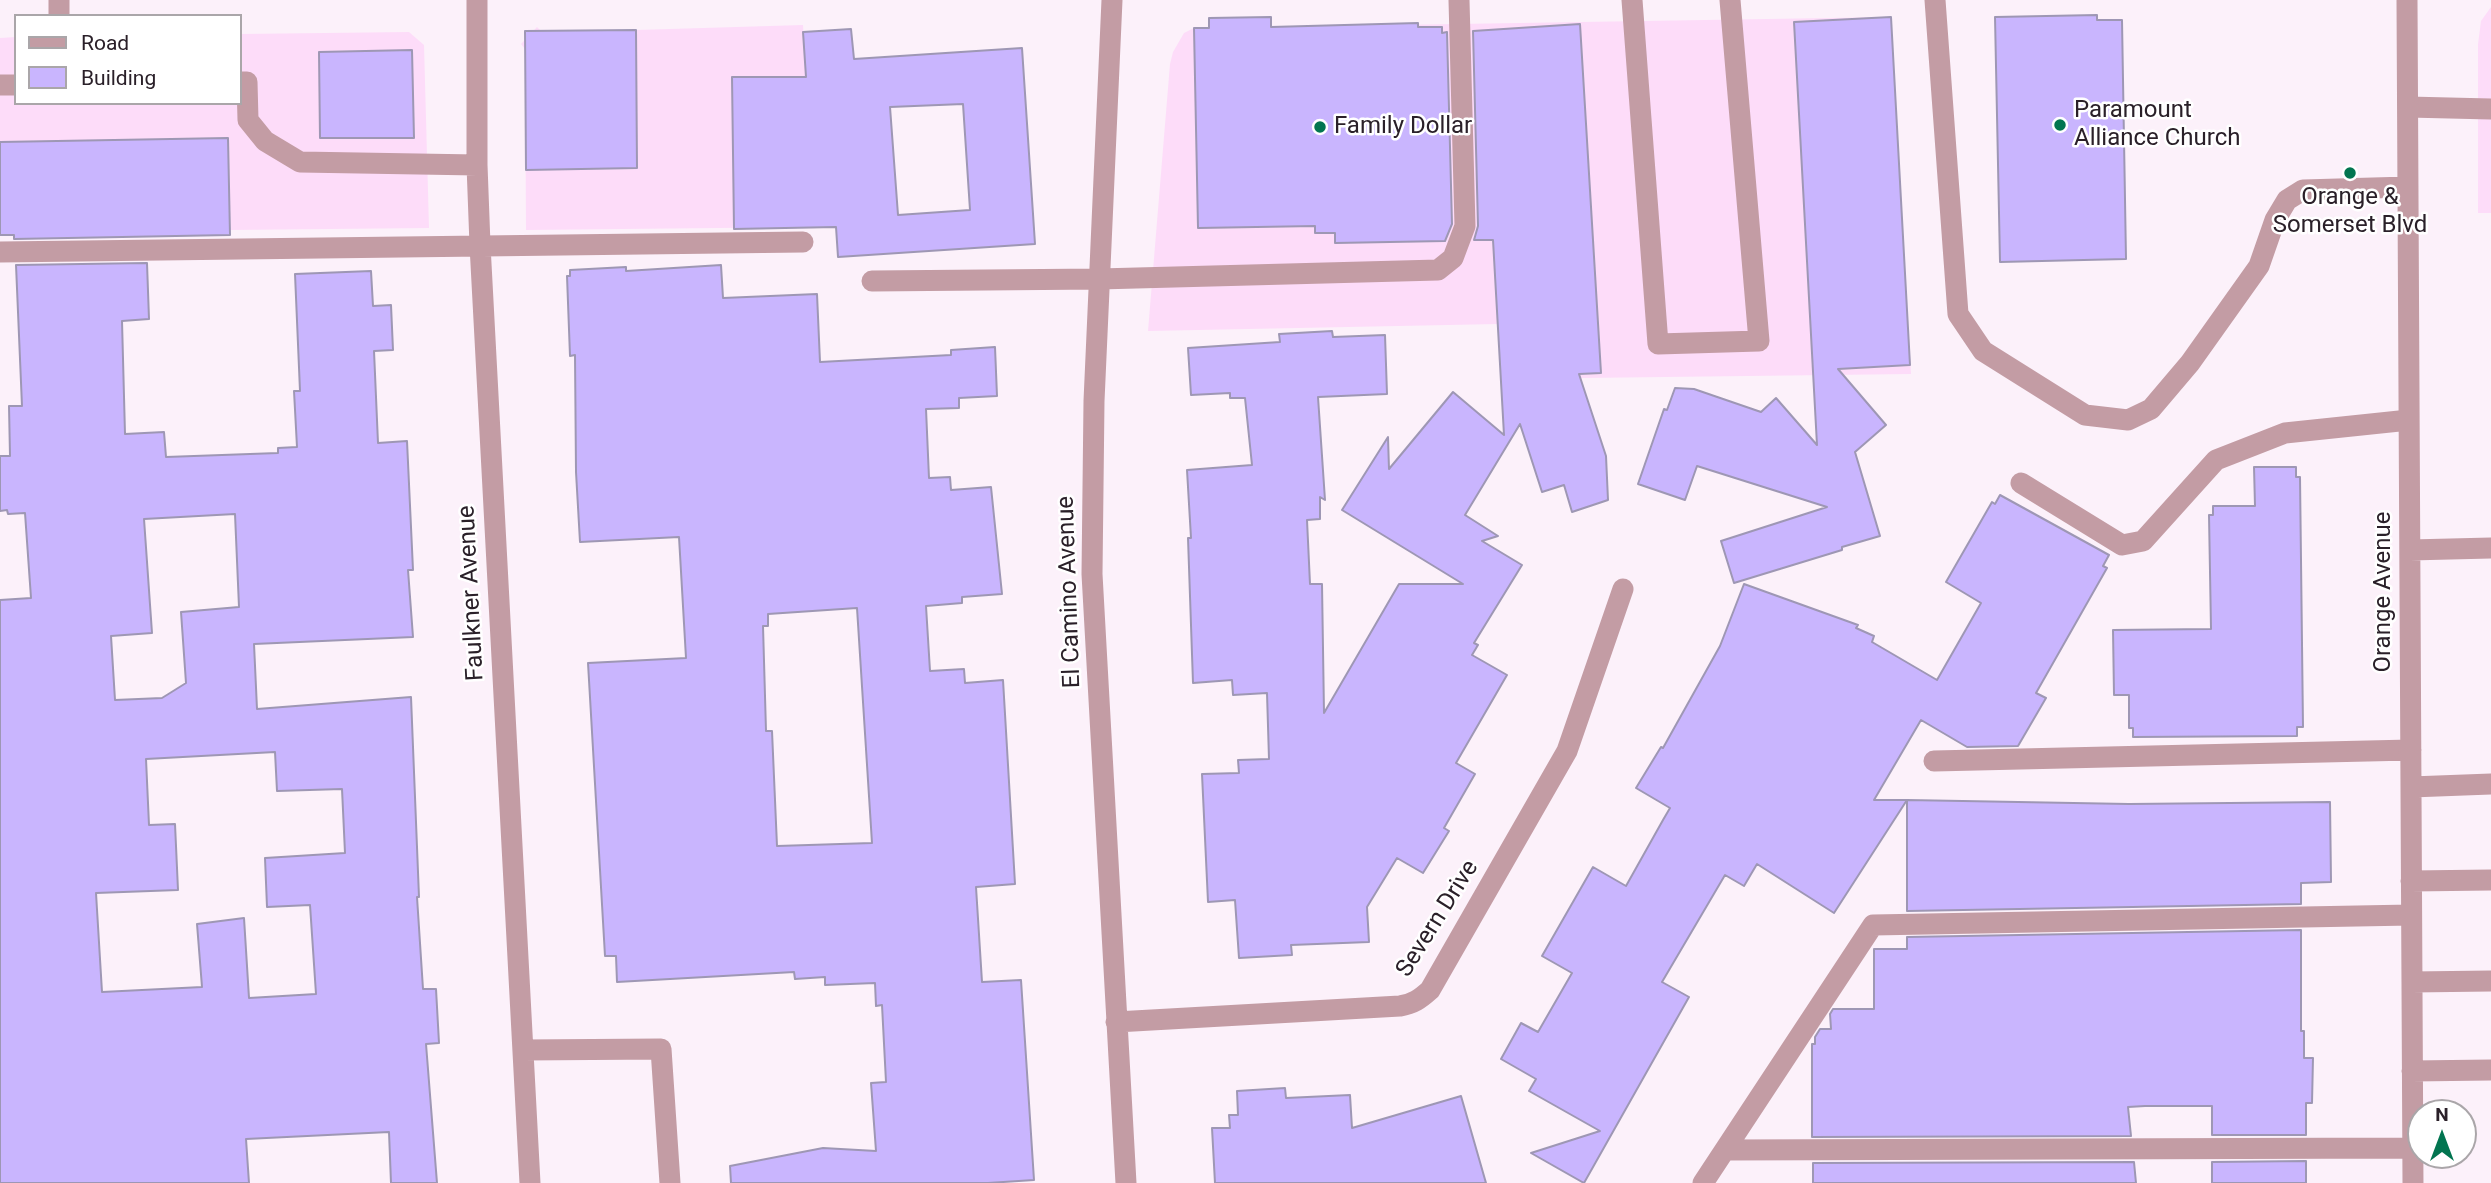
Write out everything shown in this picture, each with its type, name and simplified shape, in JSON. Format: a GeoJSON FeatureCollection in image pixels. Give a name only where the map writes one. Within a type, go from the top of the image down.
{"type":"FeatureCollection","features":[{"type":"Feature","properties":{"kind":"street","name":"Faulkner Avenue"},"geometry":{"type":"LineString","coordinates":[[477,0],[480,245],[530,1183]]}},
{"type":"Feature","properties":{"kind":"street","name":"El Camino Avenue"},"geometry":{"type":"LineString","coordinates":[[1112,0],[1094,401],[1092,574],[1126,1183]]}},
{"type":"Feature","properties":{"kind":"street"},"geometry":{"type":"LineString","coordinates":[[872,281],[1099,279],[1438,270],[1453,258],[1465,226],[1459,0]]}},
{"type":"Feature","properties":{"kind":"street"},"geometry":{"type":"LineString","coordinates":[[1632,0],[1658,344],[1759,341],[1730,0]]}},
{"type":"Feature","properties":{"kind":"street"},"geometry":{"type":"LineString","coordinates":[[1935,0],[1958,314],[1983,351],[2085,415],[2128,420],[2151,409],[2190,363],[2259,266],[2275,220],[2287,200],[2303,190],[2408,187]]}},
{"type":"Feature","properties":{"kind":"street","name":"Orange Avenue"},"geometry":{"type":"LineString","coordinates":[[2407,0],[2413,1099]]}},
{"type":"Feature","properties":{"kind":"street"},"geometry":{"type":"LineString","coordinates":[[242,82],[247,82],[248,120],[265,141],[300,162],[477,165]]}},
{"type":"Feature","properties":{"kind":"street"},"geometry":{"type":"LineString","coordinates":[[2408,107],[2491,109]]}},
{"type":"Feature","properties":{"kind":"street"},"geometry":{"type":"LineString","coordinates":[[0,252],[803,242]]}},
{"type":"Feature","properties":{"kind":"street"},"geometry":{"type":"LineString","coordinates":[[2021,483],[2122,545],[2143,541],[2216,460],[2285,433],[2409,421]]}},
{"type":"Feature","properties":{"kind":"street"},"geometry":{"type":"LineString","coordinates":[[2410,550],[2491,548]]}},
{"type":"Feature","properties":{"kind":"street","name":"Severn Drive"},"geometry":{"type":"LineString","coordinates":[[1116,1021],[1400,1006],[1416,1002],[1424,996],[1430,990],[1567,751],[1623,589]]}},
{"type":"Feature","properties":{"kind":"street"},"geometry":{"type":"LineString","coordinates":[[1934,761],[2411,750]]}},
{"type":"Feature","properties":{"kind":"street"},"geometry":{"type":"LineString","coordinates":[[2411,787],[2491,784]]}},
{"type":"Feature","properties":{"kind":"street"},"geometry":{"type":"LineString","coordinates":[[2411,880],[2491,880]]}},
{"type":"Feature","properties":{"kind":"street"},"geometry":{"type":"LineString","coordinates":[[1703,1183],[1873,925],[2411,915]]}},
{"type":"Feature","properties":{"kind":"street"},"geometry":{"type":"LineString","coordinates":[[2412,982],[2491,981]]}},
{"type":"Feature","properties":{"kind":"street"},"geometry":{"type":"LineString","coordinates":[[523,1050],[661,1049],[670,1183]]}},
{"type":"Feature","properties":{"kind":"street"},"geometry":{"type":"LineString","coordinates":[[2413,1071],[2491,1070]]}},
{"type":"Feature","properties":{"kind":"street"},"geometry":{"type":"LineString","coordinates":[[1726,1150],[2407,1148]]}},
{"type":"Feature","properties":{"kind":"shaded area"},"geometry":{"type":"Polygon","coordinates":[[[2491,7],[2491,213],[2478,213],[2478,44],[2481,21],[2491,7]]]}},
{"type":"Feature","properties":{"kind":"shaded area"},"geometry":{"type":"Polygon","coordinates":[[[1271,17],[1271,27],[1891,17],[1911,374],[1501,379],[1498,324],[1148,331],[1173,52],[1184,33],[1194,28],[1209,28],[1209,18],[1271,17]]]}},
{"type":"Feature","properties":{"kind":"shaded area"},"geometry":{"type":"Polygon","coordinates":[[[803,25],[815,227],[526,230],[525,49],[521,44],[537,27],[541,31],[803,25]]]}},
{"type":"Feature","properties":{"kind":"shaded area"},"geometry":{"type":"Polygon","coordinates":[[[409,32],[424,45],[429,228],[230,230],[229,235],[205,235],[204,232],[0,235],[0,38],[14,37],[14,105],[242,105],[242,34],[409,32]]]}},
{"type":"Feature","properties":{"kind":"building","name":"Paramount Alliance Church"},"geometry":{"type":"Polygon","coordinates":[[[2097,15],[2097,20],[2122,20],[2126,259],[2000,262],[1995,17],[2097,15]]]}},
{"type":"Feature","properties":{"kind":"building","name":"Family Dollar"},"geometry":{"type":"Polygon","coordinates":[[[1271,17],[1271,27],[1418,23],[1418,27],[1442,27],[1442,33],[1447,32],[1452,224],[1445,241],[1335,243],[1335,233],[1315,233],[1315,226],[1198,228],[1194,28],[1209,28],[1209,18],[1271,17]]]}},
{"type":"Feature","properties":{"kind":"building"},"geometry":{"type":"Polygon","coordinates":[[[1891,17],[1910,365],[1838,369],[1886,425],[1855,452],[1880,536],[1734,583],[1721,541],[1827,507],[1697,466],[1685,500],[1638,484],[1664,409],[1667,410],[1675,388],[1694,389],[1761,412],[1776,398],[1817,445],[1794,22],[1891,17]]]}},
{"type":"Feature","properties":{"kind":"building"},"geometry":{"type":"Polygon","coordinates":[[[1580,24],[1601,373],[1579,374],[1606,456],[1608,500],[1572,512],[1564,485],[1542,492],[1520,424],[1465,515],[1498,536],[1482,541],[1522,565],[1474,643],[1478,645],[1472,655],[1507,675],[1456,763],[1475,774],[1444,828],[1449,831],[1423,873],[1397,858],[1367,907],[1369,942],[1291,945],[1292,955],[1239,958],[1235,900],[1208,902],[1202,774],[1239,773],[1238,760],[1269,759],[1267,693],[1233,695],[1232,680],[1193,683],[1187,470],[1252,465],[1245,398],[1230,398],[1230,393],[1191,395],[1188,348],[1280,342],[1279,334],[1332,331],[1333,337],[1385,335],[1387,394],[1318,397],[1325,500],[1320,497],[1320,519],[1307,520],[1310,584],[1322,584],[1324,713],[1399,584],[1463,584],[1342,510],[1388,437],[1389,469],[1453,392],[1504,435],[1493,240],[1474,240],[1478,226],[1473,31],[1580,24]]]}},
{"type":"Feature","properties":{"kind":"building"},"geometry":{"type":"Polygon","coordinates":[[[851,29],[854,59],[1022,48],[1035,244],[838,257],[836,227],[734,229],[732,77],[806,77],[803,32],[851,29]],[[963,104],[890,107],[898,215],[970,210],[963,104]]]}},
{"type":"Feature","properties":{"kind":"building"},"geometry":{"type":"Polygon","coordinates":[[[636,30],[637,168],[526,170],[525,31],[636,30]]]}},
{"type":"Feature","properties":{"kind":"building"},"geometry":{"type":"Polygon","coordinates":[[[412,50],[414,138],[320,138],[319,52],[412,50]]]}},
{"type":"Feature","properties":{"kind":"building"},"geometry":{"type":"Polygon","coordinates":[[[228,138],[230,235],[14,239],[14,235],[0,235],[0,142],[228,138]]]}},
{"type":"Feature","properties":{"kind":"building"},"geometry":{"type":"Polygon","coordinates":[[[147,263],[149,319],[122,321],[125,434],[164,432],[166,457],[278,453],[278,448],[297,447],[294,391],[300,391],[295,274],[371,271],[373,306],[391,305],[393,350],[374,351],[378,443],[407,441],[413,570],[408,570],[413,637],[254,644],[257,709],[411,697],[417,897],[423,989],[436,989],[439,1043],[426,1044],[437,1183],[391,1183],[389,1132],[246,1139],[249,1183],[0,1183],[0,600],[31,598],[25,513],[8,514],[7,510],[0,511],[0,456],[10,456],[9,406],[22,406],[16,265],[147,263]],[[235,514],[144,519],[152,633],[111,636],[115,700],[162,698],[186,683],[181,612],[239,607],[235,514]],[[275,752],[146,759],[149,825],[175,824],[178,890],[96,893],[102,992],[202,987],[197,924],[244,918],[249,998],[316,994],[310,905],[267,907],[265,858],[345,853],[342,789],[277,791],[275,752]]]}},
{"type":"Feature","properties":{"kind":"building"},"geometry":{"type":"Polygon","coordinates":[[[721,265],[723,298],[817,294],[820,362],[951,355],[951,350],[995,347],[997,396],[959,398],[959,408],[926,409],[929,478],[950,477],[951,490],[991,487],[1002,594],[962,597],[962,603],[926,606],[930,671],[964,669],[965,683],[1003,680],[1015,884],[976,887],[982,982],[1021,980],[1034,1180],[988,1183],[731,1183],[730,1166],[823,1148],[876,1151],[871,1083],[886,1082],[882,1005],[876,1006],[875,983],[825,985],[825,977],[795,979],[794,972],[617,982],[616,956],[605,956],[588,663],[686,658],[679,537],[580,542],[576,472],[575,355],[570,356],[567,276],[570,276],[570,270],[626,267],[626,271],[721,265]],[[857,608],[768,614],[768,626],[763,626],[766,731],[772,731],[777,846],[872,843],[857,608]]]}},
{"type":"Feature","properties":{"kind":"building"},"geometry":{"type":"Polygon","coordinates":[[[2254,467],[2296,467],[2296,477],[2300,477],[2303,727],[2297,727],[2297,736],[2133,737],[2133,728],[2129,728],[2129,695],[2114,695],[2113,630],[2211,629],[2209,515],[2213,515],[2213,506],[2255,506],[2254,467]]]}},
{"type":"Feature","properties":{"kind":"building"},"geometry":{"type":"Polygon","coordinates":[[[2000,495],[2109,555],[2103,566],[2107,568],[2036,693],[2046,698],[2018,746],[1967,747],[1921,720],[1874,800],[1907,800],[1834,913],[1757,864],[1744,886],[1725,875],[1662,982],[1689,997],[1584,1183],[1531,1153],[1600,1131],[1529,1091],[1536,1079],[1501,1059],[1521,1023],[1538,1032],[1572,973],[1542,956],[1593,867],[1626,886],[1670,808],[1636,788],[1661,747],[1663,748],[1720,646],[1744,584],[1858,625],[1856,628],[1874,636],[1872,642],[1937,680],[1981,603],[1946,582],[1992,502],[1995,504],[2000,495]]]}},
{"type":"Feature","properties":{"kind":"building"},"geometry":{"type":"Polygon","coordinates":[[[1907,800],[2129,804],[2330,802],[2331,882],[2301,883],[2301,904],[1907,911],[1907,800]]]}},
{"type":"Feature","properties":{"kind":"building"},"geometry":{"type":"Polygon","coordinates":[[[2301,930],[2301,1031],[2304,1031],[2304,1058],[2313,1058],[2312,1103],[2306,1103],[2306,1135],[2212,1135],[2212,1106],[2145,1106],[2128,1107],[2131,1136],[1812,1137],[1812,1044],[1815,1044],[1815,1037],[1820,1029],[1831,1029],[1830,1014],[1833,1009],[1874,1009],[1874,949],[1907,949],[1907,937],[2301,930]]]}},
{"type":"Feature","properties":{"kind":"building"},"geometry":{"type":"Polygon","coordinates":[[[1285,1088],[1286,1098],[1350,1095],[1352,1128],[1461,1096],[1486,1183],[1215,1183],[1212,1128],[1230,1128],[1229,1115],[1238,1115],[1237,1091],[1285,1088]]]}},
{"type":"Feature","properties":{"kind":"building"},"geometry":{"type":"Polygon","coordinates":[[[2306,1161],[2306,1183],[2212,1183],[2212,1162],[2306,1161]]]}},
{"type":"Feature","properties":{"kind":"building"},"geometry":{"type":"Polygon","coordinates":[[[2134,1162],[2136,1183],[1813,1183],[1813,1163],[2134,1162]]]}},
{"type":"Feature","properties":{"kind":"place","name":"Paramount Alliance Church"},"geometry":{"type":"Point","coordinates":[2060,125]}},
{"type":"Feature","properties":{"kind":"place","name":"Family Dollar"},"geometry":{"type":"Point","coordinates":[1320,127]}},
{"type":"Feature","properties":{"kind":"place","name":"Orange & Somerset Blvd"},"geometry":{"type":"Point","coordinates":[2350,173]}}]}
